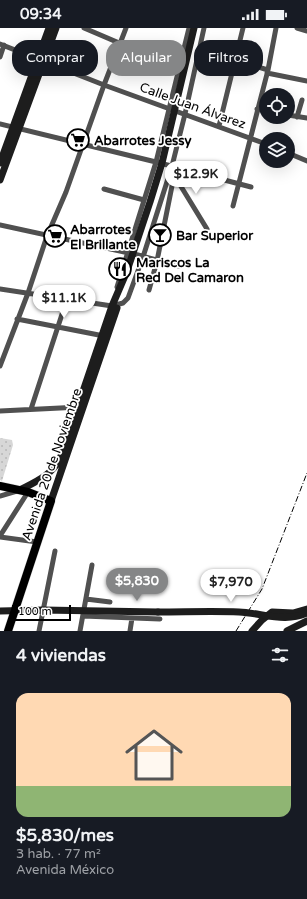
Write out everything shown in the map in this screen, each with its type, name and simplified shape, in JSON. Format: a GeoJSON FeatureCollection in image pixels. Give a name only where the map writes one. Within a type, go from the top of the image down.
{"type":"FeatureCollection","features":[{"type":"Feature","properties":{"kind":"main road"},"geometry":{"type":"LineString","coordinates":[[46,40],[49,28]]}},
{"type":"Feature","properties":{"kind":"main road"},"geometry":{"type":"LineString","coordinates":[[50,40],[56,28]]}},
{"type":"Feature","properties":{"kind":"main road","name":"Avenida 20 de Noviembre"},"geometry":{"type":"LineString","coordinates":[[177,111],[194,28]]}},
{"type":"Feature","properties":{"kind":"main road","name":"Avenida 20 de Noviembre"},"geometry":{"type":"LineString","coordinates":[[24,491],[47,475],[60,459],[80,407],[115,304],[135,255],[164,164],[199,28]]}},
{"type":"Feature","properties":{"kind":"main road"},"geometry":{"type":"LineString","coordinates":[[0,180],[16,128],[35,76]]}},
{"type":"Feature","properties":{"kind":"main road"},"geometry":{"type":"LineString","coordinates":[[0,163],[16,128]]}},
{"type":"Feature","properties":{"kind":"main road","name":"Avenida 20 de Noviembre"},"geometry":{"type":"LineString","coordinates":[[8,631],[80,407]]}},
{"type":"Feature","properties":{"kind":"main road"},"geometry":{"type":"LineString","coordinates":[[0,486],[24,491],[51,501]]}},
{"type":"Feature","properties":{"kind":"main road"},"geometry":{"type":"LineString","coordinates":[[0,611],[44,610],[83,614],[115,611],[159,616],[241,612],[286,618],[300,616],[307,613]]}},
{"type":"Feature","properties":{"kind":"main road"},"geometry":{"type":"LineString","coordinates":[[252,631],[272,612],[293,613],[307,610]]}},
{"type":"Feature","properties":{"kind":"main road"},"geometry":{"type":"LineString","coordinates":[[287,631],[307,621]]}},
{"type":"Feature","properties":{"kind":"street"},"geometry":{"type":"LineString","coordinates":[[84,28],[111,40]]}},
{"type":"Feature","properties":{"kind":"street"},"geometry":{"type":"LineString","coordinates":[[122,40],[126,28]]}},
{"type":"Feature","properties":{"kind":"street","name":"Avenida 20 de Noviembre"},"geometry":{"type":"LineString","coordinates":[[186,42],[189,28]]}},
{"type":"Feature","properties":{"kind":"street","name":"Avenida 20 de Noviembre"},"geometry":{"type":"LineString","coordinates":[[115,304],[117,289],[135,255],[144,200],[164,164],[177,111],[204,28]]}},
{"type":"Feature","properties":{"kind":"street"},"geometry":{"type":"LineString","coordinates":[[240,40],[243,28]]}},
{"type":"Feature","properties":{"kind":"street"},"geometry":{"type":"LineString","coordinates":[[233,206],[251,138],[276,28]]}},
{"type":"Feature","properties":{"kind":"street"},"geometry":{"type":"LineString","coordinates":[[297,28],[307,31]]}},
{"type":"Feature","properties":{"kind":"street","name":"Calle Juan Álvarez"},"geometry":{"type":"LineString","coordinates":[[2,44],[12,48]]}},
{"type":"Feature","properties":{"kind":"street"},"geometry":{"type":"LineString","coordinates":[[0,57],[2,44]]}},
{"type":"Feature","properties":{"kind":"street"},"geometry":{"type":"LineString","coordinates":[[263,70],[307,81]]}},
{"type":"Feature","properties":{"kind":"street","name":"Calle Juan Álvarez"},"geometry":{"type":"LineString","coordinates":[[81,76],[259,141]]}},
{"type":"Feature","properties":{"kind":"street"},"geometry":{"type":"LineString","coordinates":[[0,366],[28,293],[47,236],[66,192],[108,76]]}},
{"type":"Feature","properties":{"kind":"street","name":"Avenida 20 de Noviembre"},"geometry":{"type":"LineString","coordinates":[[177,111],[180,76]]}},
{"type":"Feature","properties":{"kind":"street"},"geometry":{"type":"LineString","coordinates":[[219,126],[231,76]]}},
{"type":"Feature","properties":{"kind":"street"},"geometry":{"type":"LineString","coordinates":[[302,100],[297,116],[307,118]]}},
{"type":"Feature","properties":{"kind":"street"},"geometry":{"type":"LineString","coordinates":[[0,124],[252,187]]}},
{"type":"Feature","properties":{"kind":"street"},"geometry":{"type":"LineString","coordinates":[[295,156],[307,161]]}},
{"type":"Feature","properties":{"kind":"street"},"geometry":{"type":"LineString","coordinates":[[164,164],[174,176],[207,229]]}},
{"type":"Feature","properties":{"kind":"street"},"geometry":{"type":"LineString","coordinates":[[149,290],[157,261],[174,176]]}},
{"type":"Feature","properties":{"kind":"street"},"geometry":{"type":"LineString","coordinates":[[104,190],[144,200]]}},
{"type":"Feature","properties":{"kind":"street"},"geometry":{"type":"LineString","coordinates":[[0,225],[179,266]]}},
{"type":"Feature","properties":{"kind":"street"},"geometry":{"type":"LineString","coordinates":[[0,289],[67,299],[115,304]]}},
{"type":"Feature","properties":{"kind":"street"},"geometry":{"type":"LineString","coordinates":[[31,409],[67,299]]}},
{"type":"Feature","properties":{"kind":"street"},"geometry":{"type":"LineString","coordinates":[[17,319],[105,336]]}},
{"type":"Feature","properties":{"kind":"street"},"geometry":{"type":"LineString","coordinates":[[0,411],[80,407]]}},
{"type":"Feature","properties":{"kind":"street"},"geometry":{"type":"LineString","coordinates":[[0,496],[24,491]]}},
{"type":"Feature","properties":{"kind":"street"},"geometry":{"type":"LineString","coordinates":[[24,491],[0,536],[37,542]]}},
{"type":"Feature","properties":{"kind":"street"},"geometry":{"type":"LineString","coordinates":[[39,631],[55,551]]}},
{"type":"Feature","properties":{"kind":"street"},"geometry":{"type":"LineString","coordinates":[[80,631],[92,565]]}},
{"type":"Feature","properties":{"kind":"street"},"geometry":{"type":"LineString","coordinates":[[86,599],[110,602]]}},
{"type":"Feature","properties":{"kind":"street"},"geometry":{"type":"LineString","coordinates":[[83,614],[132,618],[159,616]]}},
{"type":"Feature","properties":{"kind":"street"},"geometry":{"type":"LineString","coordinates":[[130,631],[132,618]]}},
{"type":"Feature","properties":{"kind":"shaded area"},"geometry":{"type":"Polygon","coordinates":[[[0,438],[12,440],[13,445],[2,481],[0,480],[0,438]]]}},
{"type":"Feature","properties":{"kind":"railway"},"geometry":{"type":"LineString","coordinates":[[236,631],[262,589],[307,473]]}},
{"type":"Feature","properties":{"kind":"place","name":"Abarrotes Jessy"},"geometry":{"type":"Point","coordinates":[78,140]}},
{"type":"Feature","properties":{"kind":"place","name":"Bar Superior"},"geometry":{"type":"Point","coordinates":[160,235]}},
{"type":"Feature","properties":{"kind":"place","name":"Abarrotes El Brillante"},"geometry":{"type":"Point","coordinates":[55,236]}},
{"type":"Feature","properties":{"kind":"place","name":"Mariscos La Red Del Camaron"},"geometry":{"type":"Point","coordinates":[120,269]}}]}
